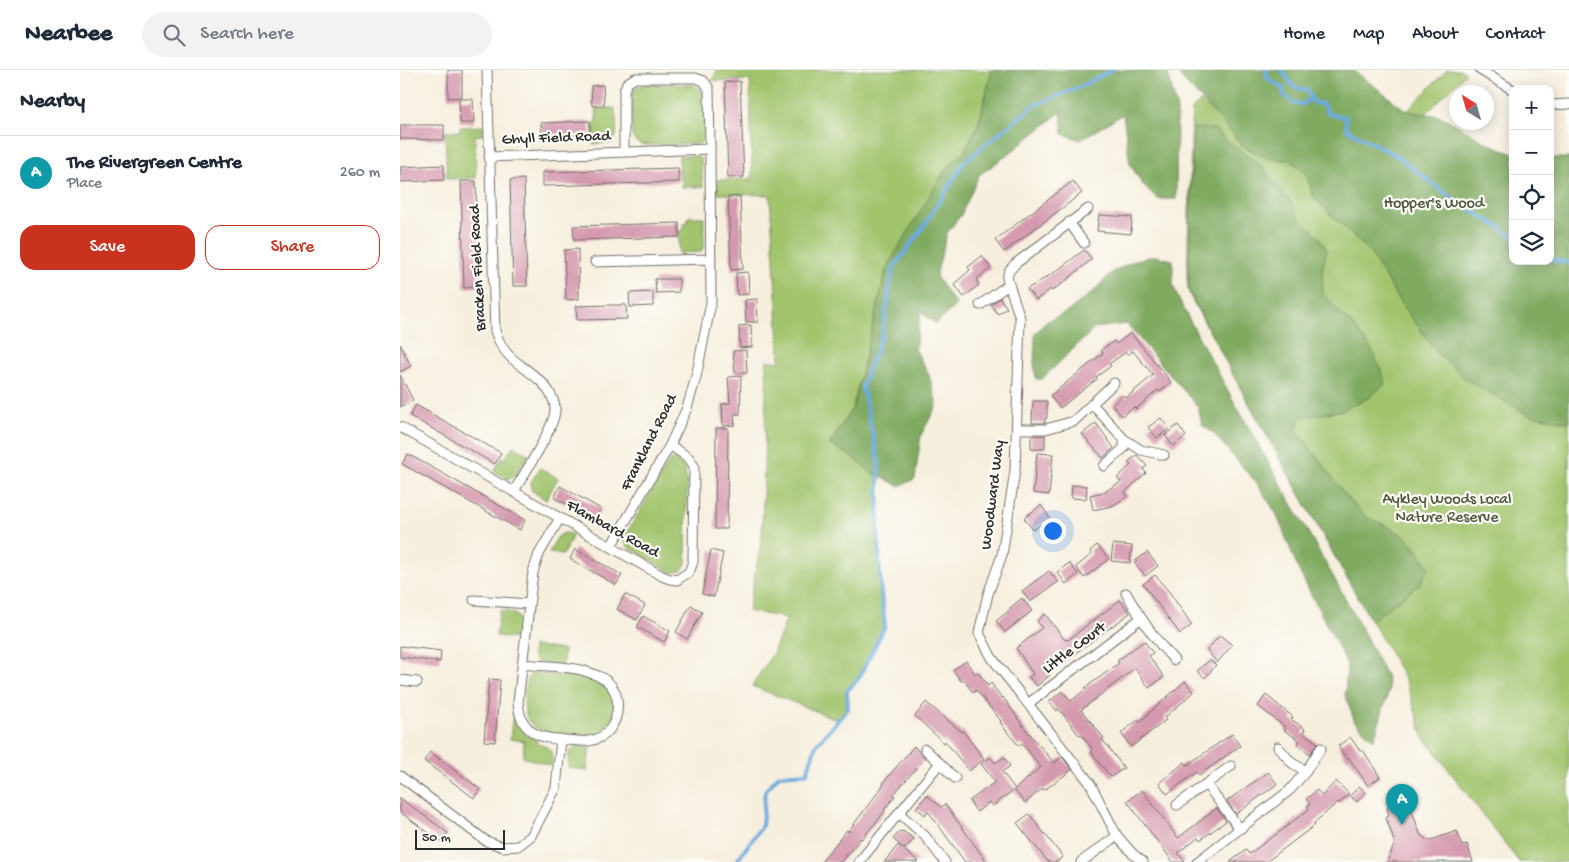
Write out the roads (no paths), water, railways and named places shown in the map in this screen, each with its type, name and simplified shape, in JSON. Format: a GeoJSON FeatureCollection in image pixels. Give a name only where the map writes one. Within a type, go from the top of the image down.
{"type":"FeatureCollection","features":[{"type":"Feature","properties":{"kind":"street","name":"Bracken Field Road"},"geometry":{"type":"LineString","coordinates":[[487,70],[495,331],[498,340],[512,360],[539,379],[552,396],[556,407],[553,422],[514,491]]}},
{"type":"Feature","properties":{"kind":"street"},"geometry":{"type":"LineString","coordinates":[[1480,70],[1509,88]]}},
{"type":"Feature","properties":{"kind":"street","name":"Ghyll Field Road"},"geometry":{"type":"LineString","coordinates":[[489,156],[624,152],[710,149],[709,89],[704,81],[695,78],[635,78],[628,83],[624,91],[624,152]]}},
{"type":"Feature","properties":{"kind":"street"},"geometry":{"type":"LineString","coordinates":[[1554,106],[1569,104]]}},
{"type":"Feature","properties":{"kind":"street","name":"Frankland Road"},"geometry":{"type":"LineString","coordinates":[[611,546],[670,445],[688,408],[696,377],[711,303],[710,149]]}},
{"type":"Feature","properties":{"kind":"street"},"geometry":{"type":"LineString","coordinates":[[980,305],[1008,285],[1009,271],[1015,264],[1088,209]]}},
{"type":"Feature","properties":{"kind":"street"},"geometry":{"type":"LineString","coordinates":[[1070,222],[1084,243]]}},
{"type":"Feature","properties":{"kind":"street"},"geometry":{"type":"LineString","coordinates":[[595,262],[711,259]]}},
{"type":"Feature","properties":{"kind":"street","name":"Woodward Way"},"geometry":{"type":"LineString","coordinates":[[1008,285],[1020,318],[1015,472],[1002,555],[988,594],[979,632],[992,658],[1090,783],[1117,836],[1143,862]]}},
{"type":"Feature","properties":{"kind":"street"},"geometry":{"type":"LineString","coordinates":[[1017,429],[1046,429],[1074,421],[1114,383]]}},
{"type":"Feature","properties":{"kind":"street"},"geometry":{"type":"LineString","coordinates":[[1092,404],[1124,439],[1141,450],[1164,454]]}},
{"type":"Feature","properties":{"kind":"street","name":"Flambard Road"},"geometry":{"type":"LineString","coordinates":[[400,427],[670,579],[678,580],[689,572],[693,562],[694,466],[689,458],[670,445]]}},
{"type":"Feature","properties":{"kind":"street"},"geometry":{"type":"LineString","coordinates":[[1104,466],[1124,448],[1124,439]]}},
{"type":"Feature","properties":{"kind":"street"},"geometry":{"type":"LineString","coordinates":[[523,664],[580,670],[599,676],[610,684],[616,694],[618,717],[612,727],[605,733],[588,741],[560,740],[540,736],[530,730],[518,712],[528,604],[533,572],[539,554],[560,518]]}},
{"type":"Feature","properties":{"kind":"street"},"geometry":{"type":"LineString","coordinates":[[1126,593],[1140,618],[1161,647],[1174,660]]}},
{"type":"Feature","properties":{"kind":"street"},"geometry":{"type":"LineString","coordinates":[[474,600],[528,604]]}},
{"type":"Feature","properties":{"kind":"street","name":"Little Court"},"geometry":{"type":"LineString","coordinates":[[1028,703],[1140,618]]}},
{"type":"Feature","properties":{"kind":"street"},"geometry":{"type":"LineString","coordinates":[[400,680],[416,682]]}},
{"type":"Feature","properties":{"kind":"street"},"geometry":{"type":"LineString","coordinates":[[400,776],[486,841],[503,847],[518,846],[531,836],[556,788],[560,740]]}},
{"type":"Feature","properties":{"kind":"street"},"geometry":{"type":"LineString","coordinates":[[1278,747],[1292,763],[1306,771]]}},
{"type":"Feature","properties":{"kind":"street"},"geometry":{"type":"LineString","coordinates":[[925,748],[955,778]]}},
{"type":"Feature","properties":{"kind":"street"},"geometry":{"type":"LineString","coordinates":[[1197,862],[1290,790],[1322,748]]}},
{"type":"Feature","properties":{"kind":"street"},"geometry":{"type":"LineString","coordinates":[[859,862],[940,763]]}},
{"type":"Feature","properties":{"kind":"street"},"geometry":{"type":"LineString","coordinates":[[1177,805],[1230,766]]}},
{"type":"Feature","properties":{"kind":"street"},"geometry":{"type":"LineString","coordinates":[[1206,784],[1240,829]]}},
{"type":"Feature","properties":{"kind":"street"},"geometry":{"type":"LineString","coordinates":[[899,813],[925,836],[945,862]]}},
{"type":"Feature","properties":{"kind":"street"},"geometry":{"type":"LineString","coordinates":[[1081,862],[1117,836]]}},
{"type":"Feature","properties":{"kind":"waterway"},"geometry":{"type":"LineString","coordinates":[[736,862],[762,826],[765,791],[779,775],[807,773],[816,745],[848,709],[847,691],[859,678],[885,626],[881,593],[878,529],[879,462],[862,386],[882,335],[893,268],[920,232],[965,161],[1035,105],[1080,87],[1112,70]]}},
{"type":"Feature","properties":{"kind":"waterway"},"geometry":{"type":"LineString","coordinates":[[1266,70],[1268,79],[1283,88],[1283,94],[1295,104],[1303,104],[1311,98]]}},
{"type":"Feature","properties":{"kind":"waterway"},"geometry":{"type":"LineString","coordinates":[[1281,70],[1294,87],[1307,90],[1314,103],[1323,104],[1328,114],[1346,117],[1346,129],[1397,156],[1450,197],[1509,234]]}},
{"type":"Feature","properties":{"kind":"waterway"},"geometry":{"type":"LineString","coordinates":[[1554,260],[1569,263]]}},
{"type":"Feature","properties":{"kind":"place","name":"The Rivergreen Centre"},"geometry":{"type":"Point","coordinates":[1402,825]}},
{"type":"Feature","properties":{"kind":"park label","name":"Hopper's Wood"},"geometry":{"type":"Point","coordinates":[1434,204]}},
{"type":"Feature","properties":{"kind":"park label","name":"Aykley Woods Local Nature Reserve"},"geometry":{"type":"Point","coordinates":[1447,509]}}]}
